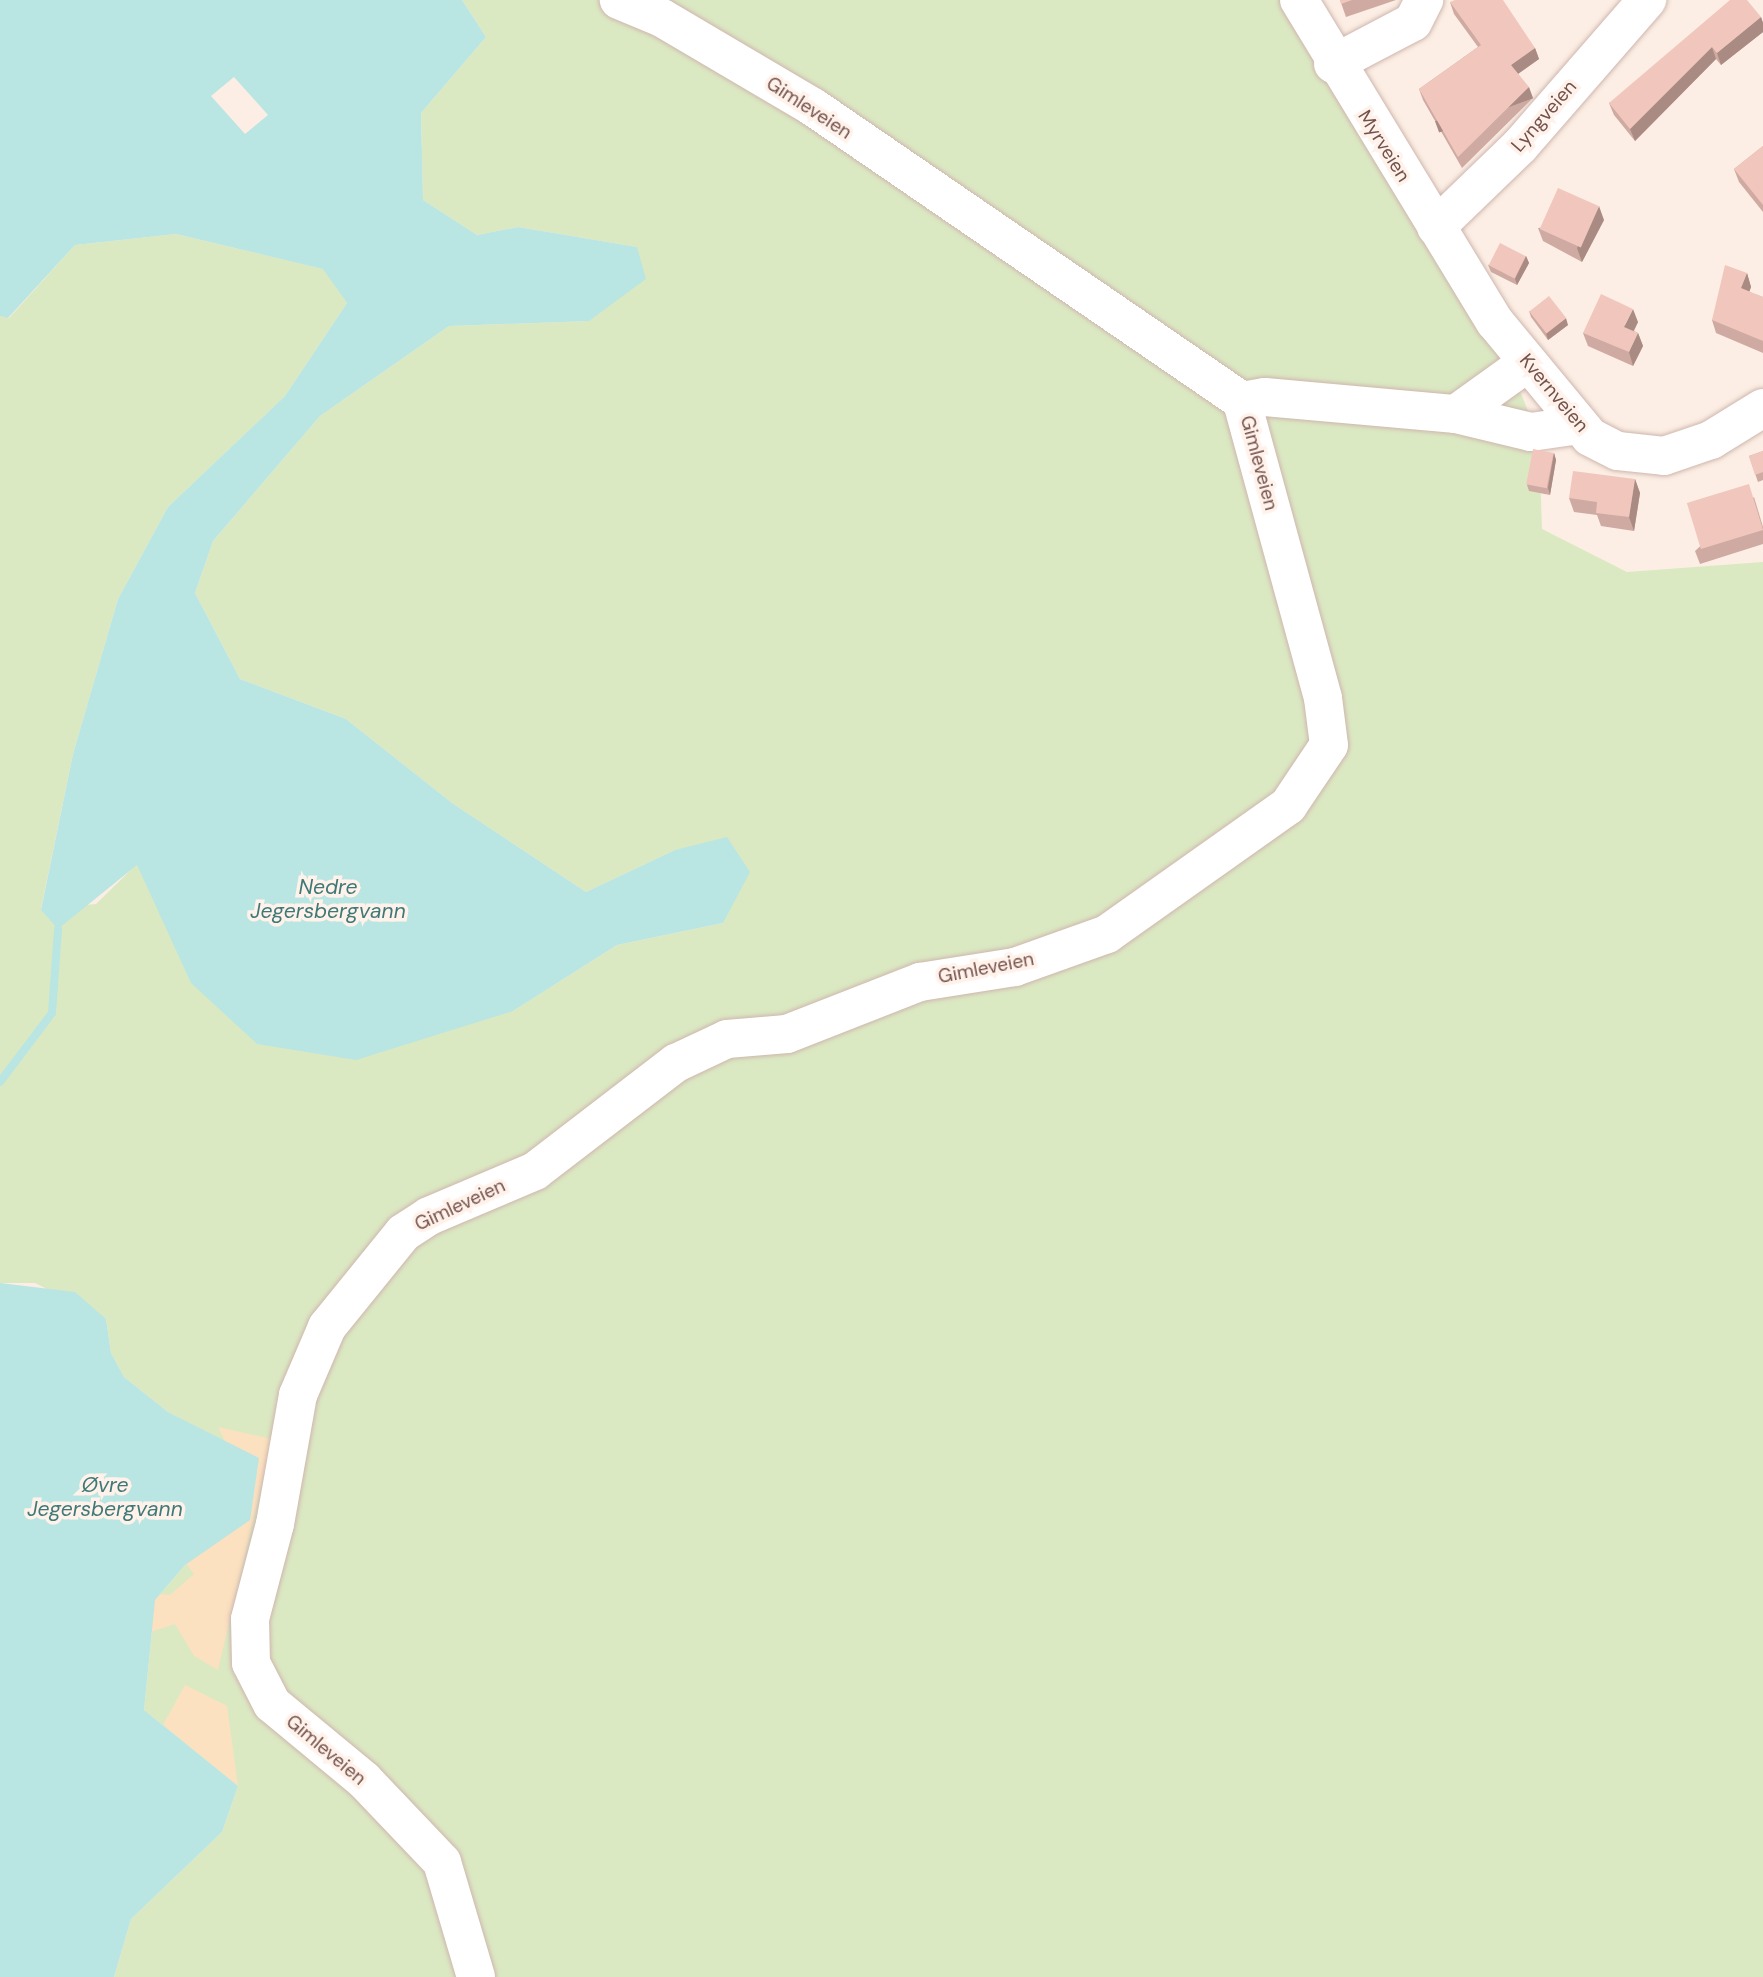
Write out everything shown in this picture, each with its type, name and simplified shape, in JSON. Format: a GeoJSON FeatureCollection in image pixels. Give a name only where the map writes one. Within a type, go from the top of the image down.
{"type":"FeatureCollection","features":[{"type":"Feature","properties":{"kind":"street","name":"Gimleveien"},"geometry":{"type":"LineString","coordinates":[[476,1977],[442,1862],[364,1780],[272,1704],[251,1663],[250,1619],[312,1354],[334,1317],[403,1233],[429,1216],[536,1171],[676,1063],[727,1039],[787,1034],[920,982],[1015,967],[1107,934],[1288,806],[1329,745],[1328,728],[1242,401],[813,107],[620,0]]}},
{"type":"Feature","properties":{"kind":"street","name":"Myrveien"},"geometry":{"type":"LineString","coordinates":[[1299,0],[1333,64],[1437,228]]}},
{"type":"Feature","properties":{"kind":"street"},"geometry":{"type":"LineString","coordinates":[[1333,64],[1413,22],[1424,0]]}},
{"type":"Feature","properties":{"kind":"street","name":"Lyngveien"},"geometry":{"type":"LineString","coordinates":[[1437,228],[1520,146],[1647,0]]}},
{"type":"Feature","properties":{"kind":"street","name":"Kvernveien"},"geometry":{"type":"LineString","coordinates":[[1437,228],[1527,363],[1579,425],[1618,451],[1664,456],[1711,440],[1763,408]]}},
{"type":"Feature","properties":{"kind":"street"},"geometry":{"type":"LineString","coordinates":[[1456,414],[1527,363]]}},
{"type":"Feature","properties":{"kind":"street"},"geometry":{"type":"LineString","coordinates":[[1242,401],[1265,397],[1456,414],[1531,432],[1579,425]]}},
{"type":"Feature","properties":{"kind":"green space"},"geometry":{"type":"Polygon","coordinates":[[[462,0],[1297,0],[1481,298],[1539,437],[1542,529],[1627,572],[1763,562],[1763,1977],[114,1977],[131,1919],[222,1832],[238,1786],[144,1710],[155,1600],[185,1565],[250,1520],[259,1459],[168,1412],[124,1377],[111,1353],[106,1319],[35,1283],[0,1283],[0,316],[9,318],[75,245],[176,234],[324,269],[347,303],[285,396],[168,507],[118,599],[73,754],[41,909],[96,904],[137,864],[154,893],[513,1011],[617,945],[723,923],[675,850],[586,892],[452,803],[346,719],[240,679],[195,593],[213,541],[320,416],[449,326],[588,321],[637,247],[518,227],[477,235],[423,200],[421,113],[486,37],[462,0]]]}},
{"type":"Feature","properties":{"kind":"sand"},"geometry":{"type":"Polygon","coordinates":[[[218,1427],[272,1439],[218,1670],[194,1656],[175,1624],[135,1637],[133,1592],[170,1595],[194,1574],[181,1557],[244,1480],[218,1427]]]}},
{"type":"Feature","properties":{"kind":"sand"},"geometry":{"type":"Polygon","coordinates":[[[185,1685],[227,1706],[238,1786],[163,1725],[185,1685]]]}},
{"type":"Feature","properties":{"kind":"water","name":"Nedre Jegersbergvann"},"geometry":{"type":"Polygon","coordinates":[[[0,0],[462,0],[486,37],[421,113],[423,200],[477,235],[518,227],[637,247],[646,279],[589,321],[449,326],[320,416],[213,541],[195,593],[240,679],[346,719],[452,803],[586,892],[675,850],[727,837],[750,872],[723,923],[617,945],[513,1011],[356,1060],[257,1044],[191,983],[137,865],[58,929],[41,910],[73,754],[118,599],[168,507],[285,396],[347,303],[323,269],[176,234],[75,245],[8,318],[0,316],[0,0]],[[234,77],[211,96],[245,134],[268,115],[234,77]]]}},
{"type":"Feature","properties":{"kind":"water","name":"Øvre Jegersbergvann"},"geometry":{"type":"Polygon","coordinates":[[[0,1283],[75,1292],[106,1319],[111,1353],[124,1377],[168,1412],[259,1458],[250,1520],[185,1565],[155,1600],[144,1710],[238,1786],[222,1832],[131,1919],[114,1977],[0,1977],[0,1283]]]}},
{"type":"Feature","properties":{"kind":"building"},"geometry":{"type":"Polygon","coordinates":[[[1503,0],[1535,48],[1511,65],[1529,87],[1458,157],[1419,89],[1481,45],[1450,2],[1503,0]]]}},
{"type":"Feature","properties":{"kind":"building"},"geometry":{"type":"Polygon","coordinates":[[[1730,0],[1747,0],[1761,17],[1717,53],[1712,47],[1630,129],[1609,103],[1730,0]]]}},
{"type":"Feature","properties":{"kind":"building"},"geometry":{"type":"Polygon","coordinates":[[[1763,146],[1763,205],[1734,169],[1763,146]]]}},
{"type":"Feature","properties":{"kind":"building"},"geometry":{"type":"Polygon","coordinates":[[[1558,188],[1599,206],[1581,247],[1540,229],[1558,188]]]}},
{"type":"Feature","properties":{"kind":"building"},"geometry":{"type":"Polygon","coordinates":[[[1500,243],[1526,256],[1514,278],[1489,265],[1500,243]]]}},
{"type":"Feature","properties":{"kind":"building"},"geometry":{"type":"Polygon","coordinates":[[[1725,265],[1747,273],[1741,288],[1763,297],[1763,341],[1712,320],[1725,265]]]}},
{"type":"Feature","properties":{"kind":"building"},"geometry":{"type":"Polygon","coordinates":[[[1601,294],[1633,309],[1624,327],[1638,333],[1629,352],[1583,333],[1601,294]]]}},
{"type":"Feature","properties":{"kind":"building"},"geometry":{"type":"Polygon","coordinates":[[[1549,296],[1566,318],[1547,333],[1529,311],[1549,296]]]}},
{"type":"Feature","properties":{"kind":"building"},"geometry":{"type":"Polygon","coordinates":[[[1533,449],[1554,453],[1547,488],[1526,484],[1533,449]]]}},
{"type":"Feature","properties":{"kind":"building"},"geometry":{"type":"Polygon","coordinates":[[[1763,451],[1763,472],[1755,475],[1749,456],[1763,451]]]}},
{"type":"Feature","properties":{"kind":"building"},"geometry":{"type":"Polygon","coordinates":[[[1573,471],[1635,479],[1629,517],[1596,513],[1597,502],[1569,498],[1573,471]]]}},
{"type":"Feature","properties":{"kind":"building"},"geometry":{"type":"Polygon","coordinates":[[[1749,484],[1763,530],[1701,549],[1687,503],[1749,484]]]}},
{"type":"Feature","properties":{"kind":"waterway"},"geometry":{"type":"LineString","coordinates":[[0,1082],[52,1013],[58,929]]}}]}
